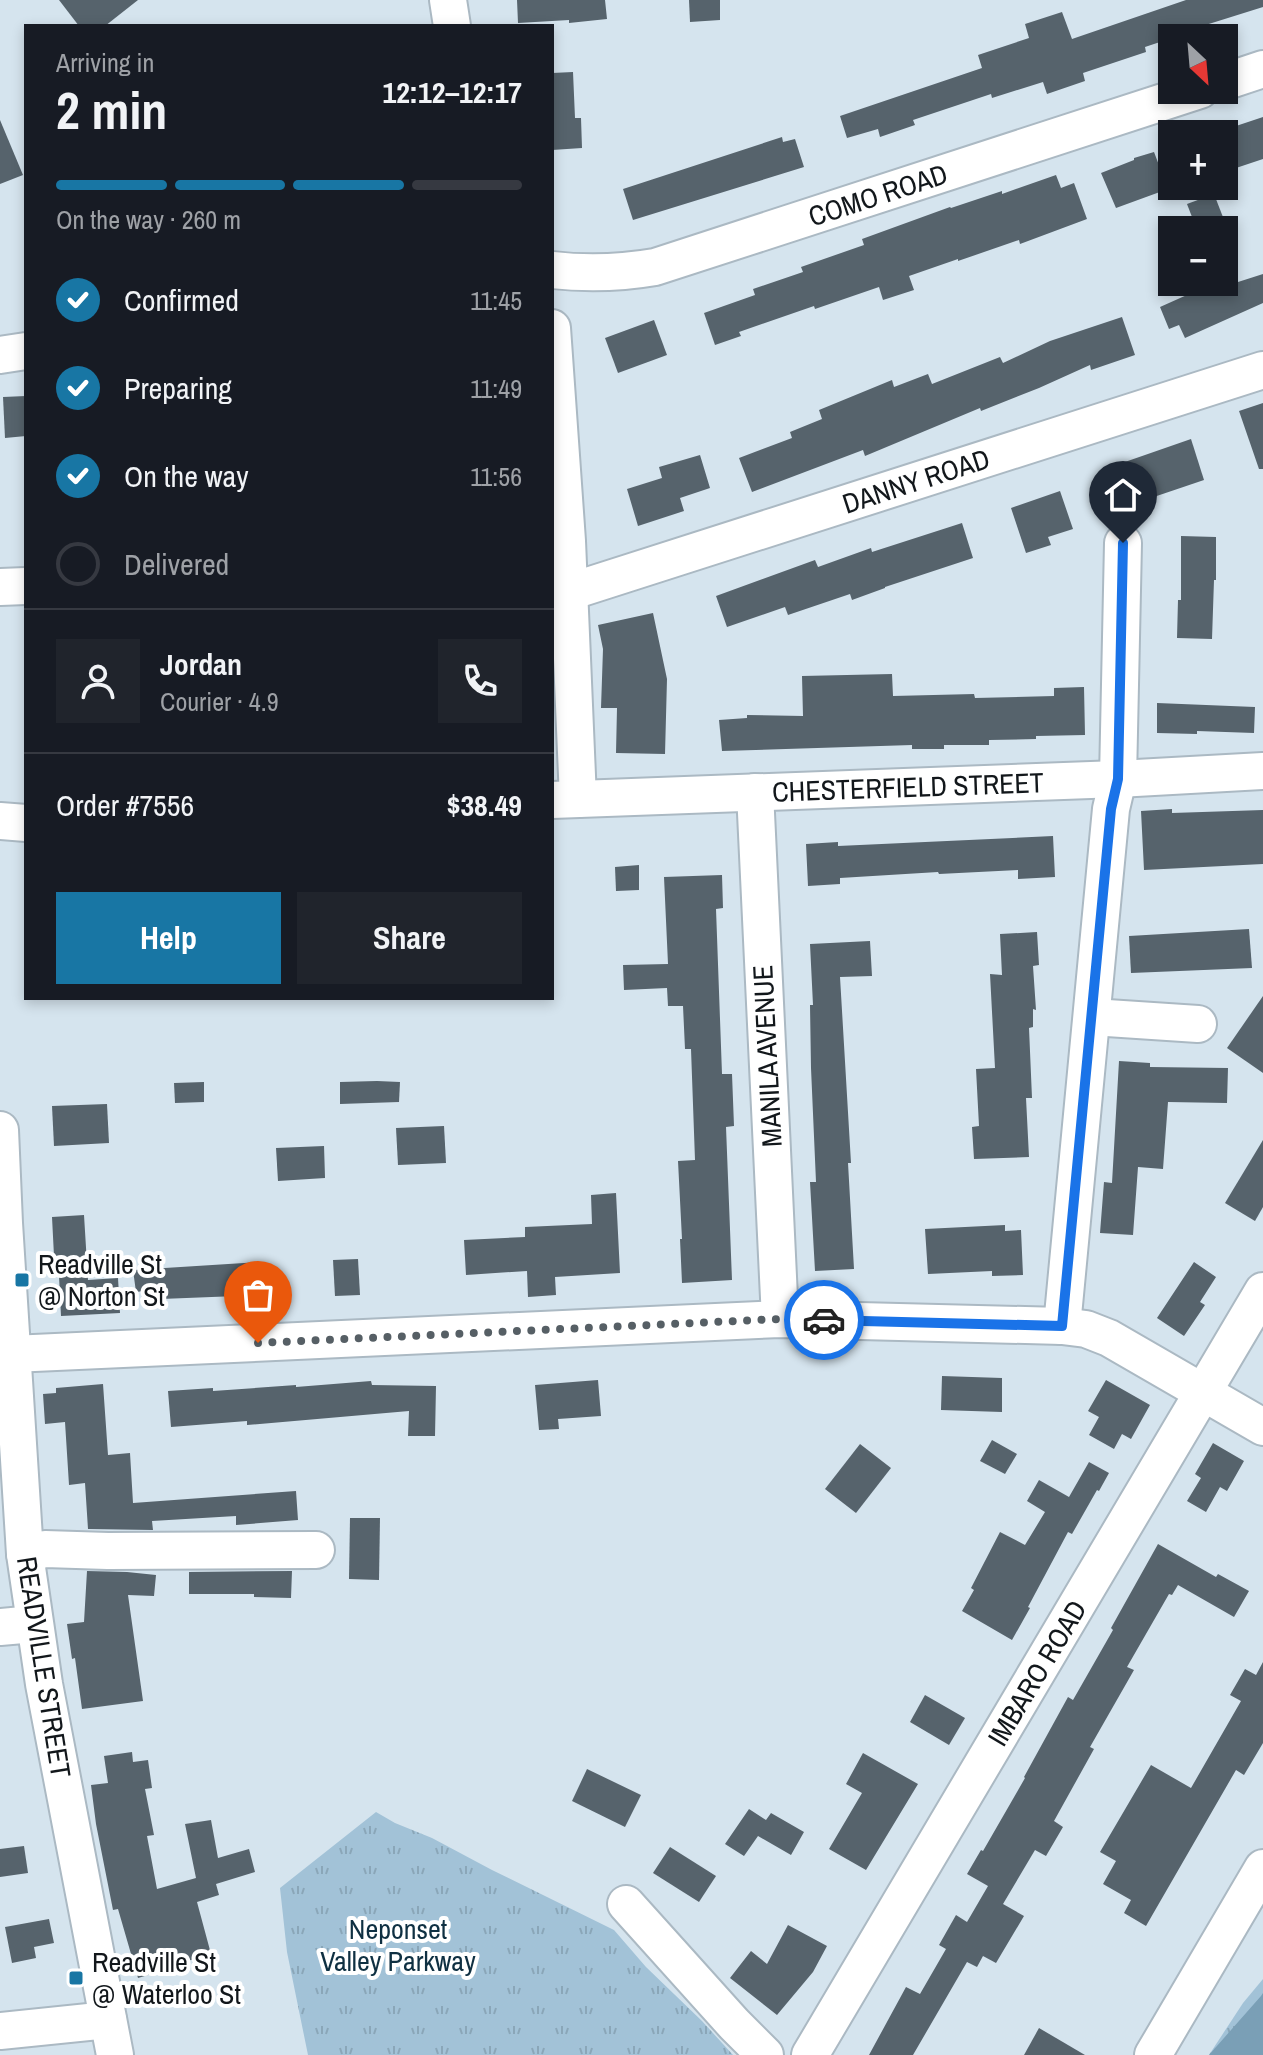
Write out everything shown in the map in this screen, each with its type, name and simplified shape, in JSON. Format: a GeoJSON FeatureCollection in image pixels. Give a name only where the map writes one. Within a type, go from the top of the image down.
{"type":"FeatureCollection","features":[{"type":"Feature","properties":{"kind":"street"},"geometry":{"type":"LineString","coordinates":[[448,0],[452,24]]}},
{"type":"Feature","properties":{"kind":"street"},"geometry":{"type":"LineString","coordinates":[[1238,77],[1263,69]]}},
{"type":"Feature","properties":{"kind":"street","name":"COMO ROAD"},"geometry":{"type":"LineString","coordinates":[[554,270],[594,274],[655,267],[1158,104]]}},
{"type":"Feature","properties":{"kind":"street"},"geometry":{"type":"LineString","coordinates":[[0,355],[24,351]]}},
{"type":"Feature","properties":{"kind":"street","name":"DANNY ROAD"},"geometry":{"type":"LineString","coordinates":[[563,573],[1263,370]]}},
{"type":"Feature","properties":{"kind":"street"},"geometry":{"type":"LineString","coordinates":[[554,373],[563,573],[565,800]]}},
{"type":"Feature","properties":{"kind":"street"},"geometry":{"type":"LineString","coordinates":[[1062,1326],[1111,809],[1118,779],[1123,543]]}},
{"type":"Feature","properties":{"kind":"street"},"geometry":{"type":"LineString","coordinates":[[0,587],[24,586]]}},
{"type":"Feature","properties":{"kind":"street","name":"CHESTERFIELD STREET"},"geometry":{"type":"LineString","coordinates":[[565,800],[1263,771]]}},
{"type":"Feature","properties":{"kind":"street","name":"MANILA AVENUE"},"geometry":{"type":"LineString","coordinates":[[755,792],[780,1319]]}},
{"type":"Feature","properties":{"kind":"street"},"geometry":{"type":"LineString","coordinates":[[0,821],[24,823]]}},
{"type":"Feature","properties":{"kind":"street"},"geometry":{"type":"LineString","coordinates":[[1092,1017],[1198,1024]]}},
{"type":"Feature","properties":{"kind":"street","name":"READVILLE STREET"},"geometry":{"type":"LineString","coordinates":[[0,1130],[2,1223],[25,1554],[17,1625],[44,1684],[115,2055]]}},
{"type":"Feature","properties":{"kind":"street","name":"IMBARO ROAD"},"geometry":{"type":"LineString","coordinates":[[810,2055],[1263,1291]]}},
{"type":"Feature","properties":{"kind":"street"},"geometry":{"type":"LineString","coordinates":[[12,1354],[780,1319],[1062,1326],[1086,1329],[1109,1338],[1263,1427]]}},
{"type":"Feature","properties":{"kind":"street"},"geometry":{"type":"LineString","coordinates":[[25,1554],[45,1549],[316,1550]]}},
{"type":"Feature","properties":{"kind":"street"},"geometry":{"type":"LineString","coordinates":[[1153,2055],[1263,1868]]}},
{"type":"Feature","properties":{"kind":"street"},"geometry":{"type":"LineString","coordinates":[[626,1904],[765,2055]]}},
{"type":"Feature","properties":{"kind":"street"},"geometry":{"type":"LineString","coordinates":[[0,2031],[108,2020]]}},
{"type":"Feature","properties":{"kind":"green space","name":"Neponset Valley Parkway"},"geometry":{"type":"Polygon","coordinates":[[[376,1812],[614,1930],[733,2055],[308,2055],[287,1952],[280,1888],[376,1812]]]}},
{"type":"Feature","properties":{"kind":"green space"},"geometry":{"type":"Polygon","coordinates":[[[1263,1979],[1263,2055],[1209,2055],[1243,2003],[1263,1979]]]}},
{"type":"Feature","properties":{"kind":"shaded area"},"geometry":{"type":"Polygon","coordinates":[[[1263,1993],[1263,2055],[1209,2055],[1261,1996],[1263,1993]]]}},
{"type":"Feature","properties":{"kind":"building"},"geometry":{"type":"Polygon","coordinates":[[[59,0],[138,0],[108,24],[77,24],[59,0]]]}},
{"type":"Feature","properties":{"kind":"building"},"geometry":{"type":"Polygon","coordinates":[[[517,0],[605,0],[607,19],[518,23],[517,0]]]}},
{"type":"Feature","properties":{"kind":"building"},"geometry":{"type":"Polygon","coordinates":[[[689,0],[720,0],[720,20],[690,22],[689,0]]]}},
{"type":"Feature","properties":{"kind":"building"},"geometry":{"type":"Polygon","coordinates":[[[1186,0],[1263,0],[1263,7],[1209,24],[1158,24],[1158,43],[1145,47],[1146,52],[1083,73],[1085,81],[1047,94],[1043,82],[992,98],[991,94],[913,120],[915,125],[880,137],[878,129],[847,138],[840,116],[982,68],[978,55],[1029,38],[1025,24],[1062,12],[1072,39],[1186,0]]]}},
{"type":"Feature","properties":{"kind":"building"},"geometry":{"type":"Polygon","coordinates":[[[573,72],[575,118],[581,118],[582,148],[554,150],[554,73],[573,72]]]}},
{"type":"Feature","properties":{"kind":"building"},"geometry":{"type":"Polygon","coordinates":[[[1263,117],[1263,159],[1238,167],[1238,125],[1263,117]]]}},
{"type":"Feature","properties":{"kind":"building"},"geometry":{"type":"Polygon","coordinates":[[[0,120],[23,175],[0,184],[0,120]]]}},
{"type":"Feature","properties":{"kind":"building"},"geometry":{"type":"Polygon","coordinates":[[[782,137],[783,142],[795,139],[804,167],[633,220],[623,189],[782,137]]]}},
{"type":"Feature","properties":{"kind":"building"},"geometry":{"type":"Polygon","coordinates":[[[1154,152],[1158,163],[1158,193],[1116,208],[1101,173],[1154,152]]]}},
{"type":"Feature","properties":{"kind":"building"},"geometry":{"type":"Polygon","coordinates":[[[1056,175],[1061,188],[1074,183],[1087,219],[1020,244],[1019,240],[909,276],[914,290],[883,300],[879,287],[739,332],[741,336],[715,345],[704,313],[755,295],[753,289],[803,272],[801,267],[864,245],[862,239],[950,207],[1002,191],[1002,194],[1056,175]]]}},
{"type":"Feature","properties":{"kind":"building"},"geometry":{"type":"Polygon","coordinates":[[[1198,200],[1216,200],[1223,216],[1192,216],[1187,204],[1198,200]]]}},
{"type":"Feature","properties":{"kind":"building"},"geometry":{"type":"Polygon","coordinates":[[[1263,274],[1263,303],[1185,338],[1179,325],[1169,329],[1160,307],[1185,296],[1238,296],[1238,282],[1263,274]]]}},
{"type":"Feature","properties":{"kind":"building"},"geometry":{"type":"Polygon","coordinates":[[[1122,317],[1135,355],[1091,370],[1090,365],[865,456],[863,450],[752,492],[739,458],[792,438],[790,432],[822,419],[819,410],[892,380],[894,387],[928,374],[932,384],[1000,357],[1003,363],[1050,341],[1122,317]]]}},
{"type":"Feature","properties":{"kind":"building"},"geometry":{"type":"Polygon","coordinates":[[[654,320],[667,355],[618,373],[605,338],[654,320]]]}},
{"type":"Feature","properties":{"kind":"building"},"geometry":{"type":"Polygon","coordinates":[[[24,396],[24,436],[5,438],[3,397],[24,396]]]}},
{"type":"Feature","properties":{"kind":"building"},"geometry":{"type":"Polygon","coordinates":[[[1263,403],[1263,469],[1259,469],[1239,411],[1263,403]]]}},
{"type":"Feature","properties":{"kind":"building"},"geometry":{"type":"Polygon","coordinates":[[[1191,439],[1204,480],[1136,503],[1122,463],[1191,439]]]}},
{"type":"Feature","properties":{"kind":"building"},"geometry":{"type":"Polygon","coordinates":[[[700,455],[710,488],[680,498],[684,511],[638,526],[627,489],[662,478],[659,467],[700,455]]]}},
{"type":"Feature","properties":{"kind":"building"},"geometry":{"type":"Polygon","coordinates":[[[1060,491],[1073,529],[1048,537],[1051,545],[1026,553],[1011,508],[1060,491]]]}},
{"type":"Feature","properties":{"kind":"building"},"geometry":{"type":"Polygon","coordinates":[[[962,523],[973,558],[852,600],[850,594],[788,615],[785,607],[727,627],[716,596],[815,560],[818,567],[871,548],[872,552],[962,523]]]}},
{"type":"Feature","properties":{"kind":"building"},"geometry":{"type":"Polygon","coordinates":[[[1181,536],[1216,537],[1212,639],[1177,638],[1178,600],[1181,600],[1181,536]]]}},
{"type":"Feature","properties":{"kind":"building"},"geometry":{"type":"Polygon","coordinates":[[[653,613],[667,679],[665,754],[616,753],[617,708],[601,708],[603,649],[598,625],[653,613]]]}},
{"type":"Feature","properties":{"kind":"building"},"geometry":{"type":"Polygon","coordinates":[[[892,674],[893,696],[1054,696],[1054,688],[1084,687],[1085,735],[989,740],[989,745],[944,745],[944,749],[912,749],[912,745],[722,751],[719,720],[747,718],[747,715],[803,716],[802,676],[892,674]]]}},
{"type":"Feature","properties":{"kind":"building"},"geometry":{"type":"Polygon","coordinates":[[[1157,703],[1255,707],[1254,733],[1157,733],[1157,703]]]}},
{"type":"Feature","properties":{"kind":"building"},"geometry":{"type":"Polygon","coordinates":[[[1172,809],[1172,813],[1263,810],[1263,864],[1144,870],[1141,811],[1172,809]]]}},
{"type":"Feature","properties":{"kind":"building"},"geometry":{"type":"Polygon","coordinates":[[[1053,836],[1055,877],[1018,879],[1018,870],[938,872],[840,878],[840,884],[808,886],[806,844],[838,842],[838,846],[1053,836]]]}},
{"type":"Feature","properties":{"kind":"building"},"geometry":{"type":"Polygon","coordinates":[[[639,865],[639,890],[616,891],[615,867],[639,865]]]}},
{"type":"Feature","properties":{"kind":"building"},"geometry":{"type":"Polygon","coordinates":[[[722,875],[723,908],[716,909],[722,1074],[732,1074],[734,1126],[726,1127],[732,1280],[682,1283],[678,1161],[695,1160],[691,1049],[685,1049],[683,1006],[668,1006],[667,988],[624,990],[623,965],[668,964],[664,877],[722,875]]]}},
{"type":"Feature","properties":{"kind":"building"},"geometry":{"type":"Polygon","coordinates":[[[1249,929],[1252,968],[1131,973],[1129,936],[1249,929]]]}},
{"type":"Feature","properties":{"kind":"building"},"geometry":{"type":"Polygon","coordinates":[[[1037,932],[1039,965],[1033,966],[1036,1010],[1033,1009],[1033,1027],[1029,1028],[1032,1098],[1026,1098],[1029,1157],[974,1159],[972,1127],[979,1126],[976,1069],[995,1068],[990,974],[1002,975],[1000,934],[1037,932]]]}},
{"type":"Feature","properties":{"kind":"building"},"geometry":{"type":"Polygon","coordinates":[[[870,941],[872,976],[840,977],[854,1269],[815,1271],[810,1182],[816,1182],[810,944],[870,941]]]}},
{"type":"Feature","properties":{"kind":"building"},"geometry":{"type":"Polygon","coordinates":[[[1263,996],[1263,1073],[1227,1048],[1263,996]]]}},
{"type":"Feature","properties":{"kind":"building"},"geometry":{"type":"Polygon","coordinates":[[[1119,1061],[1150,1063],[1150,1067],[1228,1068],[1227,1103],[1168,1102],[1163,1169],[1138,1167],[1133,1235],[1100,1233],[1104,1182],[1112,1183],[1119,1061]]]}},
{"type":"Feature","properties":{"kind":"building"},"geometry":{"type":"Polygon","coordinates":[[[204,1082],[204,1102],[175,1103],[174,1083],[204,1082]]]}},
{"type":"Feature","properties":{"kind":"building"},"geometry":{"type":"Polygon","coordinates":[[[340,1082],[400,1082],[399,1102],[340,1104],[340,1082]]]}},
{"type":"Feature","properties":{"kind":"building"},"geometry":{"type":"Polygon","coordinates":[[[107,1104],[109,1143],[54,1146],[52,1106],[107,1104]]]}},
{"type":"Feature","properties":{"kind":"building"},"geometry":{"type":"Polygon","coordinates":[[[444,1126],[446,1163],[398,1165],[396,1128],[444,1126]]]}},
{"type":"Feature","properties":{"kind":"building"},"geometry":{"type":"Polygon","coordinates":[[[1263,1140],[1263,1207],[1255,1221],[1225,1203],[1263,1140]]]}},
{"type":"Feature","properties":{"kind":"building"},"geometry":{"type":"Polygon","coordinates":[[[324,1146],[325,1178],[278,1181],[276,1148],[324,1146]]]}},
{"type":"Feature","properties":{"kind":"building"},"geometry":{"type":"Polygon","coordinates":[[[616,1193],[620,1273],[555,1277],[556,1295],[528,1297],[527,1271],[466,1275],[464,1240],[525,1237],[525,1227],[592,1224],[591,1195],[616,1193]]]}},
{"type":"Feature","properties":{"kind":"building"},"geometry":{"type":"Polygon","coordinates":[[[84,1215],[88,1280],[118,1278],[120,1313],[61,1316],[58,1256],[54,1256],[52,1217],[84,1215]]]}},
{"type":"Feature","properties":{"kind":"building"},"geometry":{"type":"Polygon","coordinates":[[[1005,1225],[1005,1231],[1021,1230],[1023,1275],[992,1276],[992,1271],[928,1274],[925,1229],[1005,1225]]]}},
{"type":"Feature","properties":{"kind":"building"},"geometry":{"type":"Polygon","coordinates":[[[358,1259],[360,1295],[335,1296],[333,1260],[358,1259]]]}},
{"type":"Feature","properties":{"kind":"building"},"geometry":{"type":"Polygon","coordinates":[[[260,1262],[262,1295],[161,1299],[160,1289],[136,1292],[133,1270],[260,1262]]]}},
{"type":"Feature","properties":{"kind":"building"},"geometry":{"type":"Polygon","coordinates":[[[1194,1262],[1216,1277],[1200,1302],[1205,1305],[1184,1336],[1157,1318],[1194,1262]]]}},
{"type":"Feature","properties":{"kind":"building"},"geometry":{"type":"Polygon","coordinates":[[[942,1376],[1002,1378],[1002,1412],[941,1410],[942,1376]]]}},
{"type":"Feature","properties":{"kind":"building"},"geometry":{"type":"Polygon","coordinates":[[[598,1380],[601,1416],[558,1419],[559,1429],[539,1430],[535,1385],[598,1380]]]}},
{"type":"Feature","properties":{"kind":"building"},"geometry":{"type":"Polygon","coordinates":[[[1106,1380],[1150,1405],[1131,1439],[1122,1434],[1114,1449],[1089,1435],[1099,1417],[1088,1411],[1106,1380]]]}},
{"type":"Feature","properties":{"kind":"building"},"geometry":{"type":"Polygon","coordinates":[[[371,1381],[372,1385],[436,1386],[435,1436],[408,1436],[409,1411],[247,1425],[247,1421],[171,1427],[168,1391],[371,1381]]]}},
{"type":"Feature","properties":{"kind":"building"},"geometry":{"type":"Polygon","coordinates":[[[103,1384],[108,1455],[130,1453],[133,1503],[296,1491],[298,1520],[236,1525],[236,1516],[152,1521],[153,1530],[88,1529],[85,1483],[69,1485],[65,1422],[45,1424],[43,1394],[56,1393],[56,1388],[103,1384]]]}},
{"type":"Feature","properties":{"kind":"building"},"geometry":{"type":"Polygon","coordinates":[[[992,1440],[1017,1454],[1005,1474],[980,1461],[992,1440]]]}},
{"type":"Feature","properties":{"kind":"building"},"geometry":{"type":"Polygon","coordinates":[[[1213,1443],[1244,1461],[1227,1491],[1220,1487],[1206,1512],[1187,1501],[1201,1478],[1195,1474],[1213,1443]]]}},
{"type":"Feature","properties":{"kind":"building"},"geometry":{"type":"Polygon","coordinates":[[[860,1444],[891,1468],[856,1513],[825,1489],[860,1444]]]}},
{"type":"Feature","properties":{"kind":"building"},"geometry":{"type":"Polygon","coordinates":[[[1089,1462],[1109,1473],[1072,1534],[1068,1532],[1012,1640],[962,1611],[1000,1532],[1025,1545],[1045,1512],[1027,1501],[1039,1480],[1069,1497],[1089,1462]]]}},
{"type":"Feature","properties":{"kind":"building"},"geometry":{"type":"Polygon","coordinates":[[[350,1518],[380,1518],[379,1580],[349,1579],[350,1518]]]}},
{"type":"Feature","properties":{"kind":"building"},"geometry":{"type":"Polygon","coordinates":[[[1158,1544],[1216,1577],[1218,1574],[1249,1591],[1234,1617],[1178,1585],[1172,1595],[1169,1594],[1127,1667],[1134,1670],[1090,1747],[1094,1749],[1054,1821],[1063,1827],[1046,1856],[1035,1850],[1003,1904],[1024,1916],[996,1963],[983,1956],[977,1967],[967,1962],[913,2055],[869,2055],[906,1987],[920,1994],[946,1949],[939,1945],[956,1915],[967,1922],[988,1886],[967,1874],[1025,1778],[1068,1697],[1073,1700],[1158,1544]]]}},
{"type":"Feature","properties":{"kind":"building"},"geometry":{"type":"Polygon","coordinates":[[[87,1571],[156,1575],[154,1596],[128,1595],[143,1701],[82,1709],[67,1624],[84,1622],[87,1571]]]}},
{"type":"Feature","properties":{"kind":"building"},"geometry":{"type":"Polygon","coordinates":[[[292,1571],[291,1598],[254,1597],[254,1594],[189,1594],[189,1572],[292,1571]]]}},
{"type":"Feature","properties":{"kind":"building"},"geometry":{"type":"Polygon","coordinates":[[[1263,1662],[1263,1743],[1244,1775],[1236,1770],[1146,1926],[1124,1913],[1131,1900],[1103,1884],[1116,1861],[1100,1852],[1151,1765],[1191,1788],[1241,1701],[1230,1695],[1245,1669],[1256,1675],[1263,1662]]]}},
{"type":"Feature","properties":{"kind":"building"},"geometry":{"type":"Polygon","coordinates":[[[925,1695],[965,1718],[949,1745],[910,1722],[925,1695]]]}},
{"type":"Feature","properties":{"kind":"building"},"geometry":{"type":"Polygon","coordinates":[[[132,1752],[133,1762],[148,1760],[152,1788],[145,1789],[154,1835],[147,1836],[157,1889],[196,1878],[185,1824],[211,1820],[218,1858],[249,1849],[255,1872],[216,1884],[219,1895],[197,1902],[211,1954],[138,1978],[118,1909],[113,1910],[91,1785],[108,1783],[104,1756],[132,1752]]]}},
{"type":"Feature","properties":{"kind":"building"},"geometry":{"type":"Polygon","coordinates":[[[863,1753],[918,1784],[866,1870],[829,1849],[862,1793],[846,1784],[863,1753]]]}},
{"type":"Feature","properties":{"kind":"building"},"geometry":{"type":"Polygon","coordinates":[[[587,1769],[641,1795],[625,1827],[572,1801],[587,1769]]]}},
{"type":"Feature","properties":{"kind":"building"},"geometry":{"type":"Polygon","coordinates":[[[749,1809],[766,1820],[771,1813],[804,1832],[791,1855],[758,1836],[744,1856],[725,1844],[749,1809]]]}},
{"type":"Feature","properties":{"kind":"building"},"geometry":{"type":"Polygon","coordinates":[[[24,1846],[28,1873],[0,1877],[0,1849],[24,1846]]]}},
{"type":"Feature","properties":{"kind":"building"},"geometry":{"type":"Polygon","coordinates":[[[670,1847],[716,1876],[699,1902],[653,1873],[670,1847]]]}},
{"type":"Feature","properties":{"kind":"building"},"geometry":{"type":"Polygon","coordinates":[[[49,1919],[54,1943],[34,1947],[36,1958],[12,1963],[5,1927],[49,1919]]]}},
{"type":"Feature","properties":{"kind":"building"},"geometry":{"type":"Polygon","coordinates":[[[788,1925],[827,1946],[813,1972],[777,2015],[730,1978],[751,1951],[767,1964],[788,1925]]]}},
{"type":"Feature","properties":{"kind":"building"},"geometry":{"type":"Polygon","coordinates":[[[1039,2028],[1085,2055],[1024,2055],[1039,2028]]]}},
{"type":"Feature","properties":{"kind":"way so far"},"geometry":{"type":"LineString","coordinates":[[258,1343],[780,1319],[824,1320]]}},
{"type":"Feature","properties":{"kind":"place","name":"Readville St @ Norton St"},"geometry":{"type":"Point","coordinates":[22,1280]}},
{"type":"Feature","properties":{"kind":"place","name":"Readville St @ Waterloo St"},"geometry":{"type":"Point","coordinates":[76,1978]}},
{"type":"Feature","properties":{"kind":"route"},"geometry":{"type":"LineString","coordinates":[[824,1320],[1062,1326],[1111,809],[1118,779],[1123,543]]}}]}
